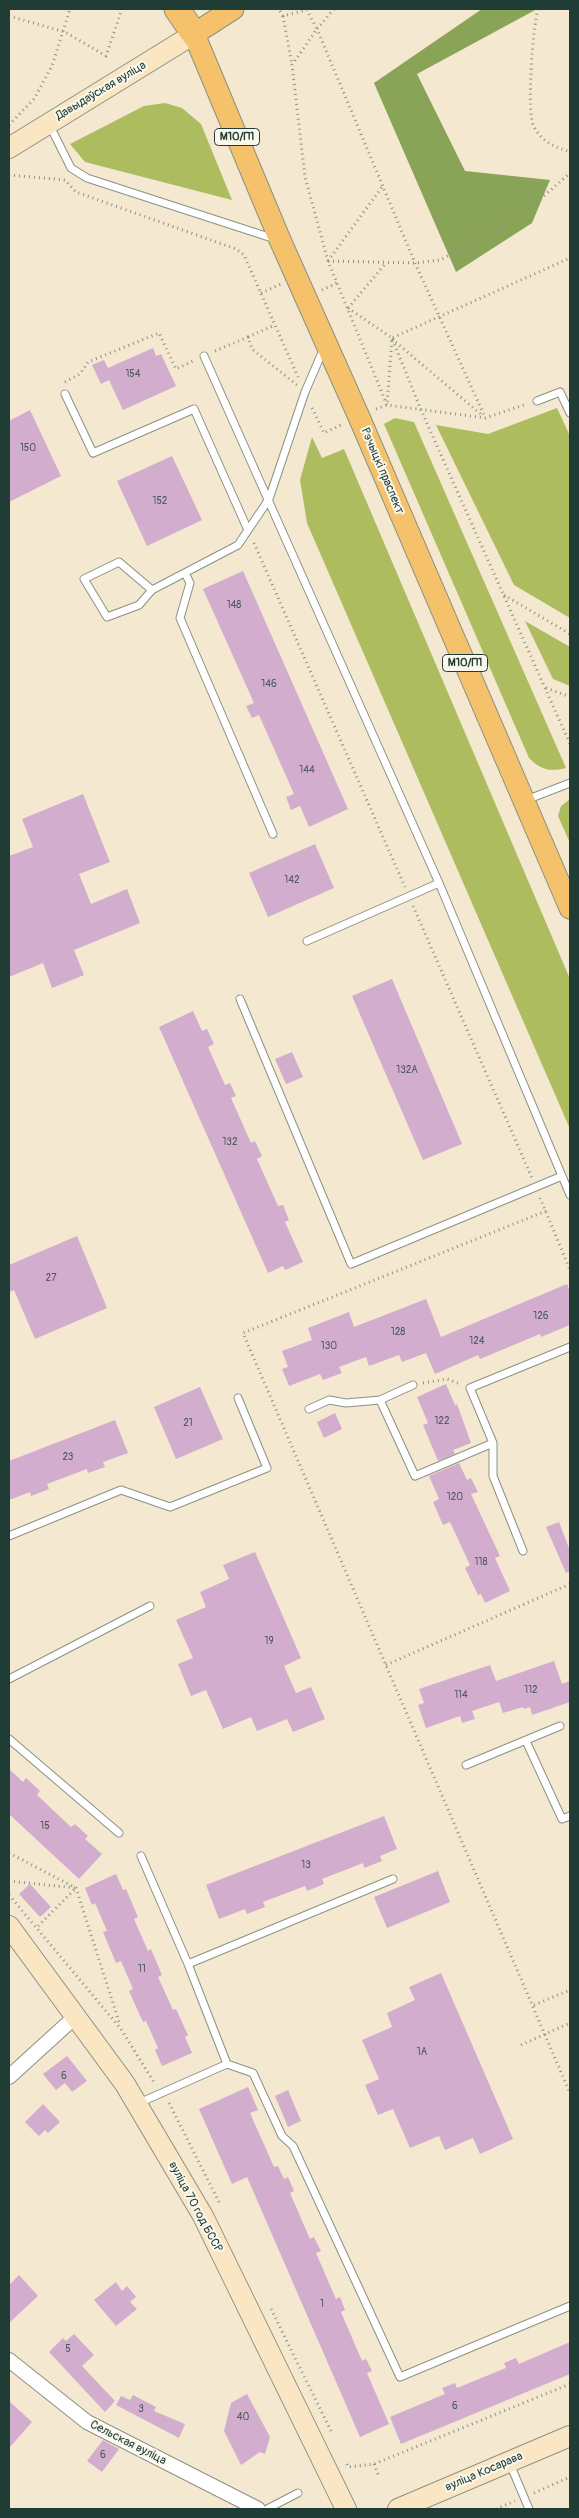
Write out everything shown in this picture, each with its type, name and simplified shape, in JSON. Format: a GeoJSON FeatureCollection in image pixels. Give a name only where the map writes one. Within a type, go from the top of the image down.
{"type":"FeatureCollection","features":[{"type":"Feature","properties":{"kind":"highway","name":"М10/П1"},"geometry":{"type":"LineString","coordinates":[[177,9],[194,34]]}},
{"type":"Feature","properties":{"kind":"highway","name":"М10/П1"},"geometry":{"type":"LineString","coordinates":[[190,9],[194,34]]}},
{"type":"Feature","properties":{"kind":"main road"},"geometry":{"type":"LineString","coordinates":[[194,34],[233,9]]}},
{"type":"Feature","properties":{"kind":"main road","name":"Рэчыцкі праспект"},"geometry":{"type":"LineString","coordinates":[[194,34],[280,240],[359,417],[570,908]]}},
{"type":"Feature","properties":{"kind":"street","name":"Давыдаўская вуліца"},"geometry":{"type":"LineString","coordinates":[[9,148],[194,34]]}},
{"type":"Feature","properties":{"kind":"street","name":"вуліца 70 год БССР"},"geometry":{"type":"LineString","coordinates":[[9,1926],[138,2104],[203,2216],[346,2509]]}},
{"type":"Feature","properties":{"kind":"street"},"geometry":{"type":"LineString","coordinates":[[9,2078],[76,2016]]}},
{"type":"Feature","properties":{"kind":"street","name":"Сельская вуліца"},"geometry":{"type":"LineString","coordinates":[[9,2360],[87,2422],[258,2509]]}},
{"type":"Feature","properties":{"kind":"street","name":"вуліца Косарава"},"geometry":{"type":"LineString","coordinates":[[398,2509],[570,2436]]}},
{"type":"Feature","properties":{"kind":"lane"},"geometry":{"type":"LineString","coordinates":[[48,123],[71,168],[87,178],[280,240]]}},
{"type":"Feature","properties":{"kind":"lane"},"geometry":{"type":"LineString","coordinates":[[152,590],[119,562],[84,578],[107,617],[138,605],[152,590],[238,545],[247,528],[268,499],[305,392],[326,343]]}},
{"type":"Feature","properties":{"kind":"lane"},"geometry":{"type":"LineString","coordinates":[[204,356],[439,883],[570,1195]]}},
{"type":"Feature","properties":{"kind":"lane"},"geometry":{"type":"LineString","coordinates":[[537,401],[560,392],[570,413]]}},
{"type":"Feature","properties":{"kind":"lane"},"geometry":{"type":"LineString","coordinates":[[65,394],[94,453],[194,409],[247,528]]}},
{"type":"Feature","properties":{"kind":"lane"},"geometry":{"type":"LineString","coordinates":[[185,573],[190,584],[180,618],[272,834]]}},
{"type":"Feature","properties":{"kind":"lane"},"geometry":{"type":"LineString","coordinates":[[524,800],[570,783]]}},
{"type":"Feature","properties":{"kind":"lane"},"geometry":{"type":"LineString","coordinates":[[308,941],[439,883]]}},
{"type":"Feature","properties":{"kind":"lane"},"geometry":{"type":"LineString","coordinates":[[240,999],[351,1264],[562,1176]]}},
{"type":"Feature","properties":{"kind":"lane"},"geometry":{"type":"LineString","coordinates":[[524,1551],[493,1476],[493,1443],[470,1388],[570,1347]]}},
{"type":"Feature","properties":{"kind":"lane"},"geometry":{"type":"LineString","coordinates":[[309,1409],[329,1400],[346,1404],[380,1400],[413,1385]]}},
{"type":"Feature","properties":{"kind":"lane"},"geometry":{"type":"LineString","coordinates":[[9,1536],[121,1490],[170,1507],[267,1468],[238,1398]]}},
{"type":"Feature","properties":{"kind":"lane"},"geometry":{"type":"LineString","coordinates":[[380,1400],[415,1476],[493,1443]]}},
{"type":"Feature","properties":{"kind":"lane"},"geometry":{"type":"LineString","coordinates":[[9,1679],[150,1606]]}},
{"type":"Feature","properties":{"kind":"lane"},"geometry":{"type":"LineString","coordinates":[[466,1765],[560,1726]]}},
{"type":"Feature","properties":{"kind":"lane"},"geometry":{"type":"LineString","coordinates":[[9,1739],[119,1833]]}},
{"type":"Feature","properties":{"kind":"lane"},"geometry":{"type":"LineString","coordinates":[[526,1741],[562,1819],[570,1816]]}},
{"type":"Feature","properties":{"kind":"lane"},"geometry":{"type":"LineString","coordinates":[[141,1856],[188,1964],[227,2064]]}},
{"type":"Feature","properties":{"kind":"lane"},"geometry":{"type":"LineString","coordinates":[[188,1964],[393,1879]]}},
{"type":"Feature","properties":{"kind":"lane"},"geometry":{"type":"LineString","coordinates":[[138,2104],[227,2064],[253,2073],[282,2136],[293,2146],[400,2377],[570,2306]]}},
{"type":"Feature","properties":{"kind":"lane"},"geometry":{"type":"LineString","coordinates":[[509,2461],[529,2509]]}},
{"type":"Feature","properties":{"kind":"lane"},"geometry":{"type":"LineString","coordinates":[[267,2509],[298,2492]]}},
{"type":"Feature","properties":{"kind":"path"},"geometry":{"type":"LineString","coordinates":[[9,125],[34,99],[52,66],[65,32],[70,9]]}},
{"type":"Feature","properties":{"kind":"path"},"geometry":{"type":"LineString","coordinates":[[9,16],[65,32],[106,56],[122,9]]}},
{"type":"Feature","properties":{"kind":"path"},"geometry":{"type":"LineString","coordinates":[[292,65],[317,29],[334,9]]}},
{"type":"Feature","properties":{"kind":"path"},"geometry":{"type":"LineString","coordinates":[[538,9],[530,95],[533,125],[547,144],[570,152]]}},
{"type":"Feature","properties":{"kind":"path"},"geometry":{"type":"LineString","coordinates":[[283,16],[307,10],[317,29],[383,187],[485,418]]}},
{"type":"Feature","properties":{"kind":"path"},"geometry":{"type":"LineString","coordinates":[[280,12],[283,16],[292,65],[306,177],[328,261],[387,405]]}},
{"type":"Feature","properties":{"kind":"path"},"geometry":{"type":"LineString","coordinates":[[328,261],[416,263],[440,260],[520,217],[570,173]]}},
{"type":"Feature","properties":{"kind":"path"},"geometry":{"type":"LineString","coordinates":[[9,175],[65,180],[76,192],[236,249],[244,255],[324,433],[387,405],[485,418],[537,401]]}},
{"type":"Feature","properties":{"kind":"path"},"geometry":{"type":"LineString","coordinates":[[328,261],[383,187]]}},
{"type":"Feature","properties":{"kind":"path"},"geometry":{"type":"LineString","coordinates":[[392,338],[570,258]]}},
{"type":"Feature","properties":{"kind":"path"},"geometry":{"type":"LineString","coordinates":[[348,308],[386,263]]}},
{"type":"Feature","properties":{"kind":"path"},"geometry":{"type":"LineString","coordinates":[[348,308],[392,338],[485,418]]}},
{"type":"Feature","properties":{"kind":"path"},"geometry":{"type":"LineString","coordinates":[[65,394],[62,384],[80,374],[88,362],[159,333],[176,369],[275,325]]}},
{"type":"Feature","properties":{"kind":"path"},"geometry":{"type":"LineString","coordinates":[[248,337],[252,349],[305,392]]}},
{"type":"Feature","properties":{"kind":"path"},"geometry":{"type":"LineString","coordinates":[[387,405],[392,338]]}},
{"type":"Feature","properties":{"kind":"path"},"geometry":{"type":"LineString","coordinates":[[392,338],[421,410],[570,744]]}},
{"type":"Feature","properties":{"kind":"path"},"geometry":{"type":"LineString","coordinates":[[503,594],[570,634]]}},
{"type":"Feature","properties":{"kind":"path"},"geometry":{"type":"LineString","coordinates":[[545,688],[570,698]]}},
{"type":"Feature","properties":{"kind":"path"},"geometry":{"type":"LineString","coordinates":[[546,1211],[243,1334],[534,2005],[570,2093]]}},
{"type":"Feature","properties":{"kind":"path"},"geometry":{"type":"LineString","coordinates":[[413,1385],[446,1379],[470,1388]]}},
{"type":"Feature","properties":{"kind":"path"},"geometry":{"type":"LineString","coordinates":[[386,1665],[570,1584]]}},
{"type":"Feature","properties":{"kind":"path"},"geometry":{"type":"LineString","coordinates":[[9,1854],[76,1888],[121,2029]]}},
{"type":"Feature","properties":{"kind":"path"},"geometry":{"type":"LineString","coordinates":[[9,1881],[76,1888]]}},
{"type":"Feature","properties":{"kind":"path"},"geometry":{"type":"LineString","coordinates":[[76,1888],[37,1928],[121,2029],[146,2071]]}},
{"type":"Feature","properties":{"kind":"path"},"geometry":{"type":"LineString","coordinates":[[534,2005],[570,1990]]}},
{"type":"Feature","properties":{"kind":"path"},"geometry":{"type":"LineString","coordinates":[[521,2044],[570,2023]]}},
{"type":"Feature","properties":{"kind":"path"},"geometry":{"type":"LineString","coordinates":[[348,2467],[374,2464],[570,2384]]}},
{"type":"Feature","properties":{"kind":"path"},"geometry":{"type":"LineString","coordinates":[[374,2464],[379,2477]]}},
{"type":"Feature","properties":{"kind":"green space"},"geometry":{"type":"Polygon","coordinates":[[[482,9],[537,9],[417,74],[465,171],[550,180],[532,223],[456,272],[374,83],[482,9]]]}},
{"type":"Feature","properties":{"kind":"green space"},"geometry":{"type":"Polygon","coordinates":[[[165,103],[182,108],[201,124],[232,200],[85,162],[70,144],[144,106],[165,103]]]}},
{"type":"Feature","properties":{"kind":"green space"},"geometry":{"type":"Polygon","coordinates":[[[557,408],[570,436],[570,618],[514,585],[436,425],[488,434],[557,408]]]}},
{"type":"Feature","properties":{"kind":"green space"},"geometry":{"type":"Polygon","coordinates":[[[395,418],[414,422],[566,768],[546,769],[529,758],[384,424],[395,418]]]}},
{"type":"Feature","properties":{"kind":"green space"},"geometry":{"type":"Polygon","coordinates":[[[312,437],[322,458],[344,449],[570,979],[570,1129],[307,523],[300,480],[312,437]]]}},
{"type":"Feature","properties":{"kind":"green space"},"geometry":{"type":"Polygon","coordinates":[[[525,621],[570,647],[570,686],[553,679],[525,621]]]}},
{"type":"Feature","properties":{"kind":"green space"},"geometry":{"type":"Polygon","coordinates":[[[570,799],[570,843],[558,816],[561,806],[570,799]]]}},
{"type":"Feature","properties":{"kind":"building"},"geometry":{"type":"Polygon","coordinates":[[[153,348],[156,356],[161,354],[176,386],[123,410],[109,380],[101,384],[92,365],[104,360],[108,368],[153,348]]]}},
{"type":"Feature","properties":{"kind":"building"},"geometry":{"type":"Polygon","coordinates":[[[30,410],[61,476],[9,502],[9,421],[30,410]]]}},
{"type":"Feature","properties":{"kind":"building"},"geometry":{"type":"Polygon","coordinates":[[[172,456],[202,520],[147,546],[117,481],[172,456]]]}},
{"type":"Feature","properties":{"kind":"building"},"geometry":{"type":"Polygon","coordinates":[[[243,571],[348,809],[309,827],[300,806],[291,810],[286,797],[294,794],[259,715],[252,718],[246,706],[254,703],[203,589],[243,571]]]}},
{"type":"Feature","properties":{"kind":"building"},"geometry":{"type":"Polygon","coordinates":[[[83,794],[110,862],[79,874],[91,904],[127,889],[140,923],[74,950],[84,975],[52,988],[43,963],[9,977],[9,856],[33,847],[22,819],[83,794]]]}},
{"type":"Feature","properties":{"kind":"building"},"geometry":{"type":"Polygon","coordinates":[[[315,844],[334,888],[268,917],[249,873],[315,844]]]}},
{"type":"Feature","properties":{"kind":"building"},"geometry":{"type":"Polygon","coordinates":[[[392,979],[462,1144],[423,1160],[352,996],[392,979]]]}},
{"type":"Feature","properties":{"kind":"building"},"geometry":{"type":"Polygon","coordinates":[[[193,1011],[202,1031],[207,1029],[214,1044],[208,1047],[225,1085],[230,1083],[236,1096],[231,1098],[251,1143],[255,1141],[262,1156],[257,1159],[278,1206],[283,1205],[289,1220],[285,1222],[303,1262],[285,1270],[283,1266],[268,1273],[159,1027],[193,1011]]]}},
{"type":"Feature","properties":{"kind":"building"},"geometry":{"type":"Polygon","coordinates":[[[292,1052],[303,1077],[286,1084],[275,1059],[292,1052]]]}},
{"type":"Feature","properties":{"kind":"building"},"geometry":{"type":"Polygon","coordinates":[[[77,1236],[107,1308],[35,1339],[14,1290],[9,1292],[9,1265],[77,1236]]]}},
{"type":"Feature","properties":{"kind":"building"},"geometry":{"type":"Polygon","coordinates":[[[567,1284],[570,1292],[570,1325],[541,1337],[540,1334],[480,1359],[478,1355],[435,1374],[426,1353],[402,1362],[399,1355],[369,1366],[366,1357],[339,1367],[342,1373],[323,1380],[320,1374],[289,1386],[282,1369],[288,1367],[282,1351],[312,1340],[308,1328],[349,1312],[354,1327],[426,1299],[441,1337],[567,1284]]]}},
{"type":"Feature","properties":{"kind":"building"},"geometry":{"type":"Polygon","coordinates":[[[446,1384],[455,1405],[457,1404],[471,1443],[453,1450],[455,1454],[438,1461],[423,1425],[428,1423],[417,1397],[446,1384]]]}},
{"type":"Feature","properties":{"kind":"building"},"geometry":{"type":"Polygon","coordinates":[[[200,1387],[223,1439],[176,1459],[154,1407],[200,1387]]]}},
{"type":"Feature","properties":{"kind":"building"},"geometry":{"type":"Polygon","coordinates":[[[335,1413],[342,1429],[324,1438],[317,1422],[335,1413]]]}},
{"type":"Feature","properties":{"kind":"building"},"geometry":{"type":"Polygon","coordinates":[[[115,1420],[128,1453],[103,1462],[105,1467],[88,1473],[87,1469],[47,1484],[49,1489],[31,1496],[30,1492],[9,1500],[9,1461],[115,1420]]]}},
{"type":"Feature","properties":{"kind":"building"},"geometry":{"type":"Polygon","coordinates":[[[459,1463],[467,1480],[471,1478],[478,1492],[471,1494],[500,1556],[495,1558],[510,1591],[485,1603],[481,1594],[478,1595],[465,1568],[470,1565],[450,1522],[443,1525],[433,1502],[439,1499],[429,1476],[459,1463]]]}},
{"type":"Feature","properties":{"kind":"building"},"geometry":{"type":"Polygon","coordinates":[[[559,1522],[570,1551],[570,1571],[566,1573],[546,1527],[559,1522]]]}},
{"type":"Feature","properties":{"kind":"building"},"geometry":{"type":"Polygon","coordinates":[[[255,1552],[301,1658],[284,1666],[296,1693],[311,1687],[325,1719],[293,1732],[287,1719],[257,1731],[251,1717],[223,1729],[206,1690],[191,1696],[178,1664],[193,1658],[176,1620],[206,1607],[200,1592],[229,1579],[223,1565],[255,1552]]]}},
{"type":"Feature","properties":{"kind":"building"},"geometry":{"type":"Polygon","coordinates":[[[554,1661],[562,1684],[570,1681],[570,1702],[532,1715],[530,1707],[524,1709],[523,1707],[503,1713],[499,1702],[472,1711],[475,1719],[462,1723],[460,1716],[426,1728],[418,1705],[424,1703],[419,1689],[490,1665],[496,1681],[554,1661]]]}},
{"type":"Feature","properties":{"kind":"building"},"geometry":{"type":"Polygon","coordinates":[[[9,1769],[23,1782],[26,1778],[40,1791],[37,1795],[71,1827],[75,1824],[88,1836],[85,1839],[102,1854],[79,1879],[9,1814],[9,1769]]]}},
{"type":"Feature","properties":{"kind":"building"},"geometry":{"type":"Polygon","coordinates":[[[384,1816],[397,1849],[380,1856],[382,1861],[364,1868],[363,1863],[322,1879],[324,1884],[307,1891],[305,1886],[263,1902],[265,1907],[247,1914],[245,1909],[219,1919],[206,1885],[384,1816]]]}},
{"type":"Feature","properties":{"kind":"building"},"geometry":{"type":"Polygon","coordinates":[[[438,1871],[450,1902],[387,1928],[374,1897],[438,1871]]]}},
{"type":"Feature","properties":{"kind":"building"},"geometry":{"type":"Polygon","coordinates":[[[116,1874],[123,1890],[126,1889],[138,1917],[134,1919],[148,1951],[151,1949],[162,1975],[158,1977],[173,2010],[176,2009],[188,2035],[185,2037],[192,2053],[162,2066],[155,2050],[158,2048],[146,2021],[143,2022],[129,1991],[133,1989],[121,1961],[116,1963],[103,1932],[107,1931],[95,1903],[92,1905],[85,1888],[116,1874]]]}},
{"type":"Feature","properties":{"kind":"building"},"geometry":{"type":"Polygon","coordinates":[[[30,1884],[51,1907],[40,1917],[19,1894],[30,1884]]]}},
{"type":"Feature","properties":{"kind":"building"},"geometry":{"type":"Polygon","coordinates":[[[441,1973],[513,2139],[480,2154],[473,2138],[445,2150],[439,2136],[410,2148],[393,2109],[378,2115],[365,2085],[379,2079],[362,2040],[392,2027],[387,2013],[415,2000],[409,1987],[441,1973]]]}},
{"type":"Feature","properties":{"kind":"building"},"geometry":{"type":"Polygon","coordinates":[[[67,2056],[87,2081],[72,2092],[65,2083],[56,2090],[43,2074],[67,2056]]]}},
{"type":"Feature","properties":{"kind":"building"},"geometry":{"type":"Polygon","coordinates":[[[248,2087],[258,2110],[250,2113],[274,2167],[278,2166],[284,2179],[288,2177],[294,2191],[290,2193],[310,2239],[314,2237],[321,2251],[316,2253],[336,2299],[340,2297],[345,2310],[341,2312],[362,2361],[366,2359],[372,2371],[367,2373],[389,2424],[360,2437],[247,2177],[232,2184],[199,2109],[248,2087]]]}},
{"type":"Feature","properties":{"kind":"building"},"geometry":{"type":"Polygon","coordinates":[[[288,2090],[301,2121],[288,2127],[275,2096],[288,2090]]]}},
{"type":"Feature","properties":{"kind":"building"},"geometry":{"type":"Polygon","coordinates":[[[43,2104],[60,2122],[48,2133],[45,2130],[39,2136],[25,2122],[43,2104]]]}},
{"type":"Feature","properties":{"kind":"building"},"geometry":{"type":"Polygon","coordinates":[[[19,2275],[38,2296],[9,2323],[9,2285],[19,2275]]]}},
{"type":"Feature","properties":{"kind":"building"},"geometry":{"type":"Polygon","coordinates":[[[116,2282],[122,2291],[127,2286],[136,2297],[130,2302],[137,2309],[116,2326],[94,2300],[116,2282]]]}},
{"type":"Feature","properties":{"kind":"building"},"geometry":{"type":"Polygon","coordinates":[[[74,2334],[94,2355],[82,2366],[115,2401],[105,2412],[49,2352],[63,2338],[66,2341],[74,2334]]]}},
{"type":"Feature","properties":{"kind":"building"},"geometry":{"type":"Polygon","coordinates":[[[570,2342],[570,2374],[401,2444],[390,2417],[445,2394],[442,2388],[455,2383],[457,2388],[506,2368],[504,2363],[516,2358],[519,2364],[570,2342]]]}},
{"type":"Feature","properties":{"kind":"building"},"geometry":{"type":"Polygon","coordinates":[[[247,2394],[270,2437],[265,2454],[260,2452],[241,2465],[224,2431],[231,2403],[247,2394]]]}},
{"type":"Feature","properties":{"kind":"building"},"geometry":{"type":"Polygon","coordinates":[[[133,2395],[156,2407],[154,2411],[185,2424],[179,2438],[116,2405],[121,2396],[130,2400],[133,2395]]]}},
{"type":"Feature","properties":{"kind":"building"},"geometry":{"type":"Polygon","coordinates":[[[9,2401],[32,2422],[9,2448],[9,2401]]]}},
{"type":"Feature","properties":{"kind":"building"},"geometry":{"type":"Polygon","coordinates":[[[103,2440],[119,2449],[102,2472],[87,2461],[103,2440]]]}}]}
